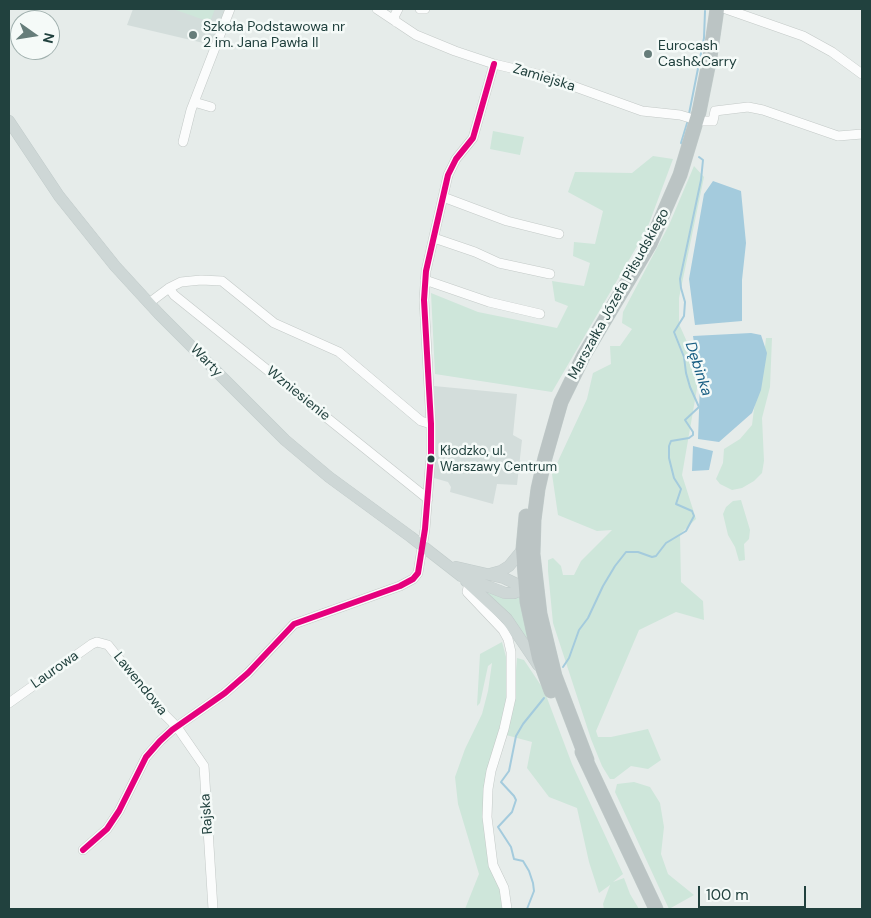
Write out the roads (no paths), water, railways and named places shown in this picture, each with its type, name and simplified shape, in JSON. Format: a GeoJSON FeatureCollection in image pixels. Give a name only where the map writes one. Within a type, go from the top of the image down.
{"type":"FeatureCollection","features":[{"type":"Feature","properties":{"kind":"highway","name":"Marszałka Józefa Piłsudskiego"},"geometry":{"type":"LineString","coordinates":[[546,440],[584,355],[650,244],[674,191],[699,112],[712,48],[717,9]]}},
{"type":"Feature","properties":{"kind":"highway"},"geometry":{"type":"LineString","coordinates":[[546,440],[530,492],[523,548],[530,587],[545,640],[556,692]]}},
{"type":"Feature","properties":{"kind":"highway"},"geometry":{"type":"LineString","coordinates":[[546,440],[534,520],[530,587],[532,629],[543,670],[556,692],[656,909]]}},
{"type":"Feature","properties":{"kind":"main road","name":"Warty"},"geometry":{"type":"LineString","coordinates":[[9,120],[41,170],[102,251],[149,303],[285,440],[329,477],[444,562],[465,580],[505,593],[514,593],[530,587]]}},
{"type":"Feature","properties":{"kind":"main road"},"geometry":{"type":"LineString","coordinates":[[488,574],[496,573],[509,566],[523,548]]}},
{"type":"Feature","properties":{"kind":"main road","name":"Warty"},"geometry":{"type":"LineString","coordinates":[[444,562],[465,570],[488,574],[530,587]]}},
{"type":"Feature","properties":{"kind":"main road"},"geometry":{"type":"LineString","coordinates":[[465,580],[507,619],[543,670]]}},
{"type":"Feature","properties":{"kind":"street"},"geometry":{"type":"LineString","coordinates":[[183,142],[192,106],[230,9]]}},
{"type":"Feature","properties":{"kind":"street","name":"Zamiejska"},"geometry":{"type":"LineString","coordinates":[[377,9],[424,38],[455,51],[494,64],[545,76],[642,111],[680,115],[690,118]]}},
{"type":"Feature","properties":{"kind":"street"},"geometry":{"type":"LineString","coordinates":[[396,22],[394,17],[398,9]]}},
{"type":"Feature","properties":{"kind":"street"},"geometry":{"type":"LineString","coordinates":[[420,9],[425,9]]}},
{"type":"Feature","properties":{"kind":"street"},"geometry":{"type":"LineString","coordinates":[[726,9],[803,36],[832,52],[862,74]]}},
{"type":"Feature","properties":{"kind":"street"},"geometry":{"type":"LineString","coordinates":[[83,850],[107,829],[119,811],[146,757],[160,741],[225,693],[248,673],[294,624],[350,605],[413,579],[418,573],[428,499],[431,424],[424,300],[425,280],[448,174],[456,159],[473,138],[494,64]]}},
{"type":"Feature","properties":{"kind":"street"},"geometry":{"type":"LineString","coordinates":[[192,106],[210,107]]}},
{"type":"Feature","properties":{"kind":"street"},"geometry":{"type":"LineString","coordinates":[[704,121],[713,121],[715,111],[748,107],[763,110],[838,136],[862,134]]}},
{"type":"Feature","properties":{"kind":"street"},"geometry":{"type":"LineString","coordinates":[[443,198],[507,221],[559,234]]}},
{"type":"Feature","properties":{"kind":"street"},"geometry":{"type":"LineString","coordinates":[[434,238],[475,252],[499,263],[550,274]]}},
{"type":"Feature","properties":{"kind":"street"},"geometry":{"type":"LineString","coordinates":[[149,303],[169,288],[181,282],[188,280],[222,281],[274,322],[339,352],[420,421],[431,424]]}},
{"type":"Feature","properties":{"kind":"street"},"geometry":{"type":"LineString","coordinates":[[425,280],[489,302],[540,314]]}},
{"type":"Feature","properties":{"kind":"street","name":"Wzniesienie"},"geometry":{"type":"LineString","coordinates":[[169,288],[174,295],[428,499]]}},
{"type":"Feature","properties":{"kind":"street"},"geometry":{"type":"LineString","coordinates":[[465,580],[467,592],[503,630],[508,639],[511,652],[510,698],[504,729],[491,771],[486,817],[492,865],[504,888],[507,909]]}},
{"type":"Feature","properties":{"kind":"street","name":"Lawendowa"},"geometry":{"type":"LineString","coordinates":[[103,642],[116,654],[160,710],[177,727]]}},
{"type":"Feature","properties":{"kind":"street","name":"Laurowa"},"geometry":{"type":"LineString","coordinates":[[9,703],[92,644],[103,642]]}},
{"type":"Feature","properties":{"kind":"street","name":"Rajska"},"geometry":{"type":"LineString","coordinates":[[177,727],[204,766],[213,909]]}},
{"type":"Feature","properties":{"kind":"water"},"geometry":{"type":"Polygon","coordinates":[[[713,181],[741,191],[746,243],[742,280],[742,321],[695,325],[689,279],[704,194],[713,181]]]}},
{"type":"Feature","properties":{"kind":"water"},"geometry":{"type":"Polygon","coordinates":[[[751,333],[761,335],[767,353],[761,390],[752,413],[719,442],[698,439],[700,383],[693,336],[751,333]]]}},
{"type":"Feature","properties":{"kind":"water"},"geometry":{"type":"Polygon","coordinates":[[[693,446],[713,451],[709,470],[692,471],[693,446]]]}},
{"type":"Feature","properties":{"kind":"waterway","name":"Dębinka"},"geometry":{"type":"LineString","coordinates":[[689,114],[704,38],[705,11]]}},
{"type":"Feature","properties":{"kind":"waterway","name":"Dębinka"},"geometry":{"type":"LineString","coordinates":[[684,145],[681,143],[688,120]]}},
{"type":"Feature","properties":{"kind":"waterway","name":"Dębinka"},"geometry":{"type":"LineString","coordinates":[[563,667],[569,658],[579,630],[588,618],[603,586],[626,552],[638,552],[652,557],[656,556],[666,543],[686,531],[694,516],[692,511],[676,504],[681,489],[674,478],[669,458],[669,446],[671,441],[689,438],[693,435],[685,420],[699,407],[690,387],[684,357],[674,332],[684,316],[685,302],[680,279],[701,180],[703,160],[699,157]]}},
{"type":"Feature","properties":{"kind":"waterway","name":"Dębinka"},"geometry":{"type":"LineString","coordinates":[[527,909],[534,891],[529,871],[523,861],[514,859],[511,847],[498,827],[512,812],[516,800],[501,782],[509,771],[516,736],[544,698]]}},
{"type":"Feature","properties":{"kind":"place","name":"Szkoła Podstawowa nr 2 im. Jana Pawła II"},"geometry":{"type":"Point","coordinates":[193,35]}},
{"type":"Feature","properties":{"kind":"place","name":"Eurocash Cash&Carry"},"geometry":{"type":"Point","coordinates":[648,54]}},
{"type":"Feature","properties":{"kind":"place","name":"Kłodzko, ul. Warszawy Centrum"},"geometry":{"type":"Point","coordinates":[431,459]}}]}
